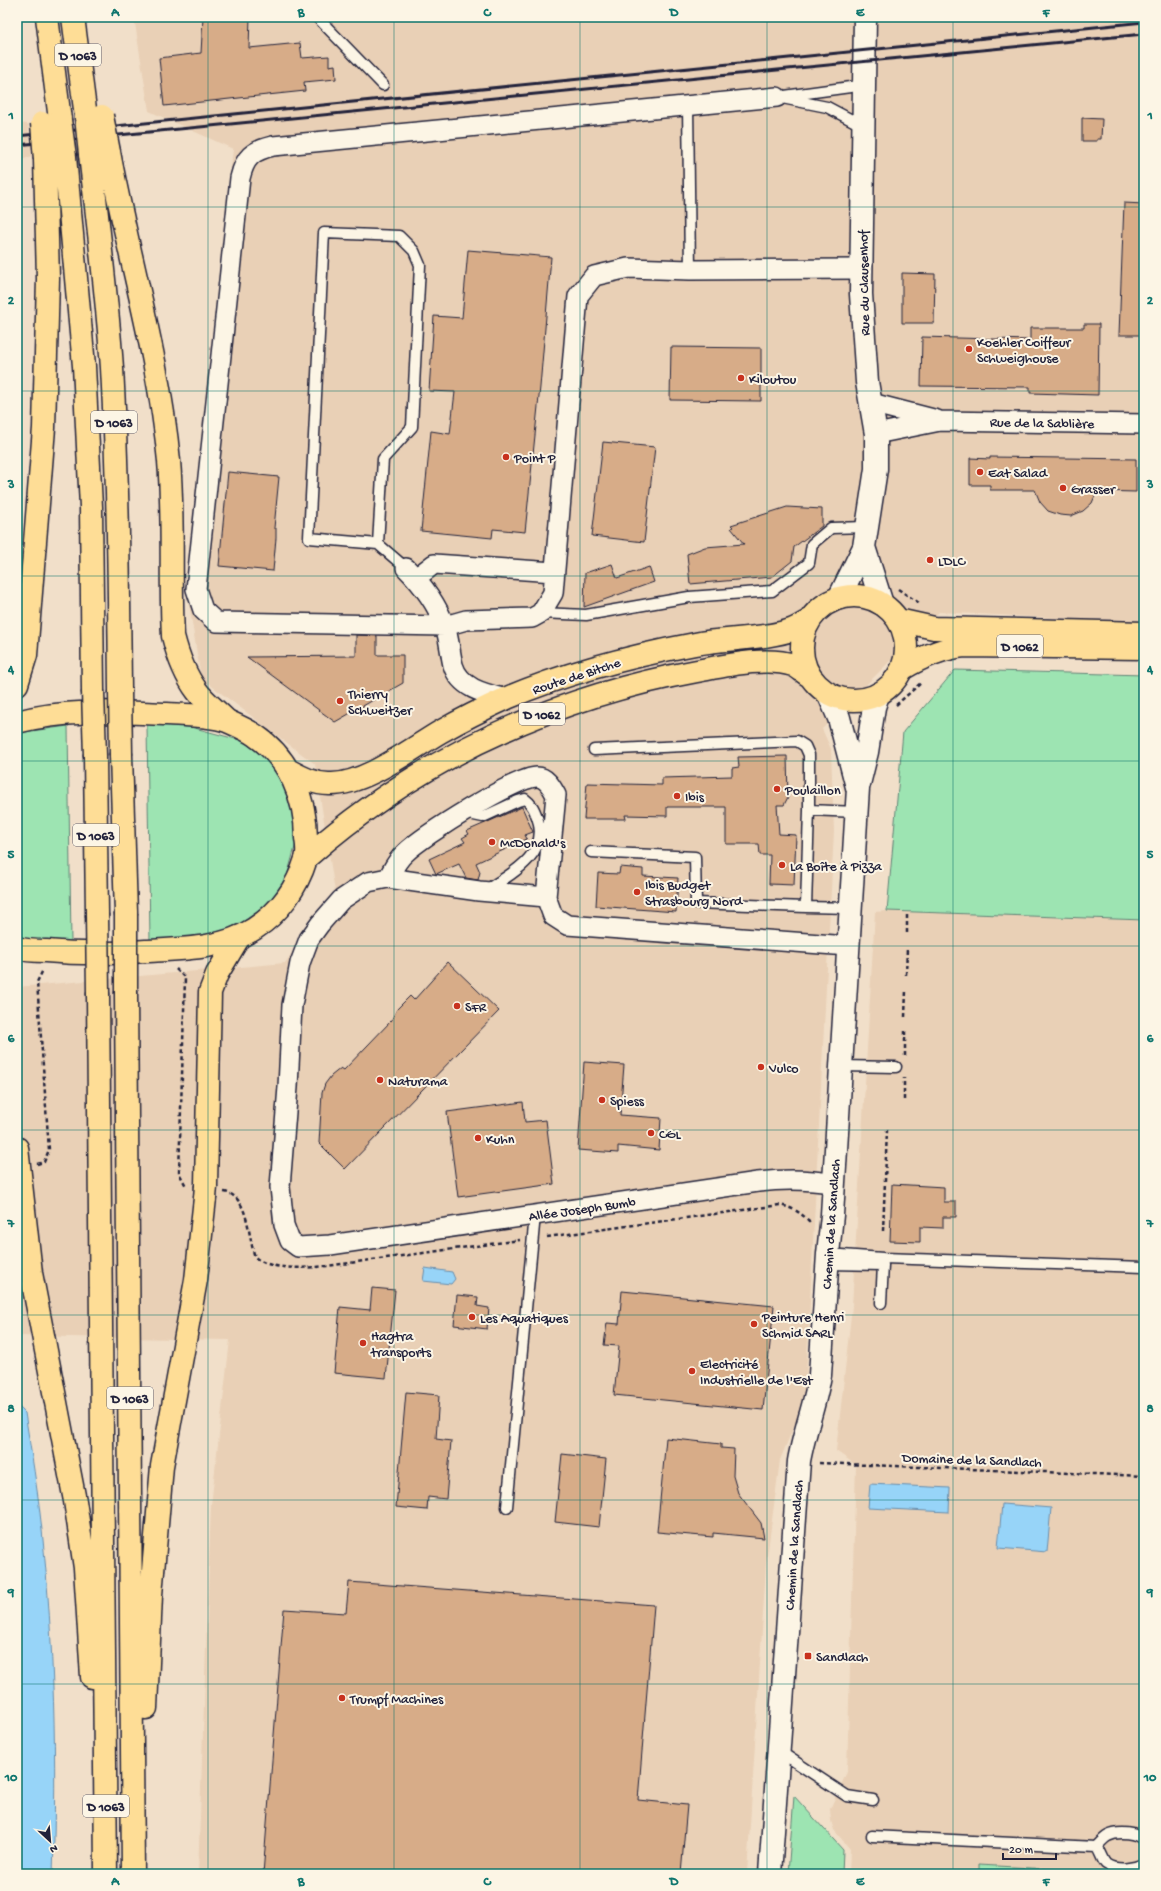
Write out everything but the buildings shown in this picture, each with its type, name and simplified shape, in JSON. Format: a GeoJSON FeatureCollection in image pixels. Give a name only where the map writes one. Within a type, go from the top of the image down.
{"type":"FeatureCollection","features":[{"type":"Feature","properties":{"kind":"main road","name":"D 1063"},"geometry":{"type":"LineString","coordinates":[[47,17],[56,88],[51,121],[84,366],[91,507],[98,995],[106,1738],[106,1874]]}},
{"type":"Feature","properties":{"kind":"main road","name":"D 1063"},"geometry":{"type":"LineString","coordinates":[[73,17],[82,93],[94,116],[100,153],[103,267],[112,367],[118,507],[121,755],[126,913],[133,1874]]}},
{"type":"Feature","properties":{"kind":"main road"},"geometry":{"type":"LineString","coordinates":[[17,948],[60,953],[114,954],[194,948],[239,937],[259,926],[283,903],[294,889],[307,857],[306,822],[290,771],[272,749],[255,735],[226,720],[197,691],[186,673],[178,654],[173,636],[173,519],[169,461],[163,417],[153,360],[119,205],[100,153]]}},
{"type":"Feature","properties":{"kind":"main road"},"geometry":{"type":"LineString","coordinates":[[17,684],[26,655],[44,428],[48,280],[55,158]]}},
{"type":"Feature","properties":{"kind":"main road"},"geometry":{"type":"LineString","coordinates":[[854,596],[868,598],[882,604],[898,620],[905,636],[906,652],[902,669],[892,684],[878,695],[862,700],[845,700],[829,695],[817,686],[808,675],[803,664],[801,641],[810,620],[818,610],[839,598],[854,596]]}},
{"type":"Feature","properties":{"kind":"main road","name":"Route de Bitche"},"geometry":{"type":"LineString","coordinates":[[290,771],[310,781],[330,784],[350,782],[366,776],[442,731],[506,699],[554,680],[635,656],[706,642],[777,634],[795,628],[810,620]]}},
{"type":"Feature","properties":{"kind":"main road","name":"D 1062"},"geometry":{"type":"LineString","coordinates":[[898,620],[934,628],[1144,633]]}},
{"type":"Feature","properties":{"kind":"main road","name":"D 1062"},"geometry":{"type":"LineString","coordinates":[[902,669],[918,660],[948,647],[1144,648]]}},
{"type":"Feature","properties":{"kind":"main road","name":"Route de Bitche"},"geometry":{"type":"LineString","coordinates":[[307,857],[353,820],[436,765],[494,734],[562,706],[636,684],[669,676],[742,664],[773,662],[782,663],[793,666],[808,675]]}},
{"type":"Feature","properties":{"kind":"main road"},"geometry":{"type":"LineString","coordinates":[[17,722],[41,715],[111,712],[190,715],[226,720]]}},
{"type":"Feature","properties":{"kind":"main road"},"geometry":{"type":"LineString","coordinates":[[133,1802],[146,1704],[151,1587],[162,1466],[196,1280],[205,1191],[210,992],[217,974],[239,937]]}},
{"type":"Feature","properties":{"kind":"main road"},"geometry":{"type":"LineString","coordinates":[[17,1148],[31,1273],[75,1500],[85,1568],[92,1680],[106,1738]]}},
{"type":"Feature","properties":{"kind":"street","name":"Rue du Clausenhof"},"geometry":{"type":"LineString","coordinates":[[839,598],[866,537],[876,469],[876,434],[867,382],[861,294],[865,126],[865,17]]}},
{"type":"Feature","properties":{"kind":"street"},"geometry":{"type":"LineString","coordinates":[[777,97],[273,146],[254,153],[247,159],[242,166],[240,178],[196,589],[203,610],[216,622],[445,626],[466,620],[532,618],[541,613],[553,593],[578,296],[594,276],[628,268],[690,270],[861,269]]}},
{"type":"Feature","properties":{"kind":"street","name":"Rue de la Sablière"},"geometry":{"type":"LineString","coordinates":[[871,403],[940,421]]}},
{"type":"Feature","properties":{"kind":"street","name":"Rue de la Sablière"},"geometry":{"type":"LineString","coordinates":[[876,434],[940,421],[1144,424]]}},
{"type":"Feature","properties":{"kind":"street","name":"Rue du Clausenhof"},"geometry":{"type":"LineString","coordinates":[[866,537],[882,604]]}},
{"type":"Feature","properties":{"kind":"street"},"geometry":{"type":"LineString","coordinates":[[506,699],[482,693],[464,683],[453,666],[445,626],[434,605],[411,573],[434,564],[554,572]]}},
{"type":"Feature","properties":{"kind":"street","name":"Chemin de la Sandlach"},"geometry":{"type":"LineString","coordinates":[[829,695],[839,718],[858,788]]}},
{"type":"Feature","properties":{"kind":"street","name":"Chemin de la Sandlach"},"geometry":{"type":"LineString","coordinates":[[770,1874],[799,1461],[818,1387],[827,1259],[832,1215],[858,788],[867,752],[874,707],[878,695]]}},
{"type":"Feature","properties":{"kind":"street"},"geometry":{"type":"LineString","coordinates":[[546,897],[485,892],[388,878],[398,860],[406,852],[463,812],[521,780],[539,777],[548,782],[556,795],[546,897],[553,916],[566,925],[848,946]]}},
{"type":"Feature","properties":{"kind":"street","name":"Allée Joseph Bumb"},"geometry":{"type":"LineString","coordinates":[[388,878],[368,882],[342,900],[320,924],[309,939],[300,963],[292,1005],[288,1087],[280,1187],[281,1207],[286,1235],[293,1245],[306,1248],[330,1245],[758,1182],[788,1179],[816,1180],[834,1184]]}},
{"type":"Feature","properties":{"kind":"lane"},"geometry":{"type":"LineString","coordinates":[[317,17],[383,85]]}},
{"type":"Feature","properties":{"kind":"lane"},"geometry":{"type":"LineString","coordinates":[[777,97],[865,85]]}},
{"type":"Feature","properties":{"kind":"lane"},"geometry":{"type":"LineString","coordinates":[[777,97],[827,107],[840,112],[865,126]]}},
{"type":"Feature","properties":{"kind":"lane"},"geometry":{"type":"LineString","coordinates":[[688,105],[690,270]]}},
{"type":"Feature","properties":{"kind":"lane"},"geometry":{"type":"LineString","coordinates":[[378,544],[383,460],[412,427],[420,265],[414,251],[399,236],[324,233],[309,538],[378,544],[411,573]]}},
{"type":"Feature","properties":{"kind":"lane"},"geometry":{"type":"LineString","coordinates":[[541,613],[586,615],[689,597],[772,591],[809,563],[812,544],[831,528],[866,537]]}},
{"type":"Feature","properties":{"kind":"lane"},"geometry":{"type":"LineString","coordinates":[[594,750],[797,741],[805,746],[809,755],[806,907]]}},
{"type":"Feature","properties":{"kind":"lane"},"geometry":{"type":"LineString","coordinates":[[463,812],[483,817],[525,799],[531,804],[539,824],[541,834],[534,851],[517,871],[485,892]]}},
{"type":"Feature","properties":{"kind":"lane"},"geometry":{"type":"LineString","coordinates":[[809,810],[857,812]]}},
{"type":"Feature","properties":{"kind":"lane"},"geometry":{"type":"LineString","coordinates":[[591,852],[695,857],[696,903],[851,908]]}},
{"type":"Feature","properties":{"kind":"lane"},"geometry":{"type":"LineString","coordinates":[[841,1066],[896,1067]]}},
{"type":"Feature","properties":{"kind":"lane"},"geometry":{"type":"LineString","coordinates":[[507,1507],[531,1239],[535,1215]]}},
{"type":"Feature","properties":{"kind":"lane"},"geometry":{"type":"LineString","coordinates":[[827,1259],[890,1258],[1144,1267]]}},
{"type":"Feature","properties":{"kind":"lane"},"geometry":{"type":"LineString","coordinates":[[827,1259],[883,1265],[881,1303]]}},
{"type":"Feature","properties":{"kind":"lane"},"geometry":{"type":"LineString","coordinates":[[779,1751],[847,1796],[873,1800]]}},
{"type":"Feature","properties":{"kind":"lane"},"geometry":{"type":"LineString","coordinates":[[872,1836],[1096,1847],[1110,1835],[1135,1835],[1144,1841]]}},
{"type":"Feature","properties":{"kind":"lane"},"geometry":{"type":"LineString","coordinates":[[1096,1847],[1106,1864],[1114,1867],[1131,1868],[1144,1863]]}},
{"type":"Feature","properties":{"kind":"path"},"geometry":{"type":"LineString","coordinates":[[895,587],[936,616],[934,628]]}},
{"type":"Feature","properties":{"kind":"path"},"geometry":{"type":"LineString","coordinates":[[893,710],[924,679]]}},
{"type":"Feature","properties":{"kind":"path"},"geometry":{"type":"LineString","coordinates":[[907,933],[908,915]]}},
{"type":"Feature","properties":{"kind":"path"},"geometry":{"type":"LineString","coordinates":[[906,975],[907,948]]}},
{"type":"Feature","properties":{"kind":"path"},"geometry":{"type":"LineString","coordinates":[[172,967],[185,978],[179,1174],[184,1185],[205,1191],[236,1196],[244,1209],[255,1257],[268,1265],[303,1268],[326,1266],[780,1205],[801,1212],[809,1221],[832,1215]]}},
{"type":"Feature","properties":{"kind":"path"},"geometry":{"type":"LineString","coordinates":[[33,1166],[44,1162],[50,1150],[37,982],[44,969]]}},
{"type":"Feature","properties":{"kind":"path"},"geometry":{"type":"LineString","coordinates":[[905,1017],[906,990]]}},
{"type":"Feature","properties":{"kind":"path"},"geometry":{"type":"LineString","coordinates":[[905,1031],[905,1058]]}},
{"type":"Feature","properties":{"kind":"path"},"geometry":{"type":"LineString","coordinates":[[904,1074],[904,1100]]}},
{"type":"Feature","properties":{"kind":"path"},"geometry":{"type":"LineString","coordinates":[[883,1231],[887,1130]]}},
{"type":"Feature","properties":{"kind":"path","name":"Domaine de la Sandlach"},"geometry":{"type":"LineString","coordinates":[[799,1461],[1144,1476]]}},
{"type":"Feature","properties":{"kind":"shaded area"},"geometry":{"type":"Polygon","coordinates":[[[134,17],[1144,17],[1144,623],[939,612],[822,729],[831,749],[834,831],[805,1399],[780,1460],[766,1565],[747,1874],[198,1874],[211,1505],[230,1340],[17,1336],[17,987],[285,963],[335,892],[315,764],[201,678],[188,598],[233,149],[149,111],[134,17]]]}},
{"type":"Feature","properties":{"kind":"shaded area"},"geometry":{"type":"Polygon","coordinates":[[[17,123],[28,124],[32,156],[17,162],[17,123]]]}},
{"type":"Feature","properties":{"kind":"shaded area"},"geometry":{"type":"Polygon","coordinates":[[[887,911],[1144,920],[1144,1874],[1086,1874],[1086,1871],[979,1865],[979,1874],[849,1874],[850,1849],[834,1830],[831,1821],[830,1809],[847,1772],[856,1465],[836,1451],[852,1306],[875,912],[887,911]]]}},
{"type":"Feature","properties":{"kind":"green space"},"geometry":{"type":"Polygon","coordinates":[[[955,670],[1144,675],[1144,920],[887,911],[903,732],[955,670]]]}},
{"type":"Feature","properties":{"kind":"green space"},"geometry":{"type":"Polygon","coordinates":[[[147,724],[191,727],[243,741],[271,763],[289,790],[298,819],[295,847],[287,876],[267,905],[235,927],[207,936],[150,941],[147,724]]]}},
{"type":"Feature","properties":{"kind":"green space"},"geometry":{"type":"Polygon","coordinates":[[[68,726],[71,943],[17,938],[17,733],[68,726]]]}},
{"type":"Feature","properties":{"kind":"green space"},"geometry":{"type":"Polygon","coordinates":[[[794,1796],[843,1850],[842,1874],[788,1874],[794,1796]]]}},
{"type":"Feature","properties":{"kind":"green space"},"geometry":{"type":"Polygon","coordinates":[[[979,1865],[1086,1871],[1086,1874],[979,1874],[979,1865]]]}},
{"type":"Feature","properties":{"kind":"water"},"geometry":{"type":"Polygon","coordinates":[[[425,1268],[452,1272],[455,1279],[451,1284],[423,1281],[425,1268]]]}},
{"type":"Feature","properties":{"kind":"water"},"geometry":{"type":"Polygon","coordinates":[[[17,1405],[25,1413],[42,1530],[46,1573],[54,1702],[55,1788],[53,1874],[17,1874],[17,1405]]]}},
{"type":"Feature","properties":{"kind":"water"},"geometry":{"type":"Polygon","coordinates":[[[870,1484],[950,1488],[949,1512],[868,1508],[870,1484]]]}},
{"type":"Feature","properties":{"kind":"water"},"geometry":{"type":"Polygon","coordinates":[[[1002,1504],[1051,1508],[1047,1552],[998,1548],[1002,1504]]]}},
{"type":"Feature","properties":{"kind":"railway"},"geometry":{"type":"LineString","coordinates":[[17,136],[1144,22]]}},
{"type":"Feature","properties":{"kind":"railway"},"geometry":{"type":"LineString","coordinates":[[17,145],[1144,34]]}},
{"type":"Feature","properties":{"kind":"place","name":"Koehler Coiffeur Schweighouse"},"geometry":{"type":"Point","coordinates":[969,349]}},
{"type":"Feature","properties":{"kind":"place","name":"Kiloutou"},"geometry":{"type":"Point","coordinates":[741,378]}},
{"type":"Feature","properties":{"kind":"place","name":"Point P"},"geometry":{"type":"Point","coordinates":[506,457]}},
{"type":"Feature","properties":{"kind":"place","name":"Eat Salad"},"geometry":{"type":"Point","coordinates":[980,472]}},
{"type":"Feature","properties":{"kind":"place","name":"Grasser"},"geometry":{"type":"Point","coordinates":[1063,488]}},
{"type":"Feature","properties":{"kind":"place","name":"LDLC"},"geometry":{"type":"Point","coordinates":[930,560]}},
{"type":"Feature","properties":{"kind":"place","name":"Thierry Schweitzer"},"geometry":{"type":"Point","coordinates":[340,701]}},
{"type":"Feature","properties":{"kind":"place","name":"Poulaillon"},"geometry":{"type":"Point","coordinates":[777,789]}},
{"type":"Feature","properties":{"kind":"place","name":"Ibis"},"geometry":{"type":"Point","coordinates":[677,796]}},
{"type":"Feature","properties":{"kind":"place","name":"McDonald's"},"geometry":{"type":"Point","coordinates":[492,842]}},
{"type":"Feature","properties":{"kind":"place","name":"La Boîte à Pizza"},"geometry":{"type":"Point","coordinates":[782,865]}},
{"type":"Feature","properties":{"kind":"place","name":"Ibis Budget Strasbourg Nord"},"geometry":{"type":"Point","coordinates":[637,892]}},
{"type":"Feature","properties":{"kind":"place","name":"SFR"},"geometry":{"type":"Point","coordinates":[457,1006]}},
{"type":"Feature","properties":{"kind":"place","name":"Vulco"},"geometry":{"type":"Point","coordinates":[761,1067]}},
{"type":"Feature","properties":{"kind":"place","name":"Naturama"},"geometry":{"type":"Point","coordinates":[380,1080]}},
{"type":"Feature","properties":{"kind":"place","name":"Spiess"},"geometry":{"type":"Point","coordinates":[602,1100]}},
{"type":"Feature","properties":{"kind":"place","name":"CGL"},"geometry":{"type":"Point","coordinates":[651,1133]}},
{"type":"Feature","properties":{"kind":"place","name":"Kuhn"},"geometry":{"type":"Point","coordinates":[478,1138]}},
{"type":"Feature","properties":{"kind":"place","name":"Les Aquatiques"},"geometry":{"type":"Point","coordinates":[472,1317]}},
{"type":"Feature","properties":{"kind":"place","name":"Peinture Henri Schmid SARL"},"geometry":{"type":"Point","coordinates":[754,1324]}},
{"type":"Feature","properties":{"kind":"place","name":"Hagtra transports"},"geometry":{"type":"Point","coordinates":[363,1343]}},
{"type":"Feature","properties":{"kind":"place","name":"Electricité Industrielle de l'Est"},"geometry":{"type":"Point","coordinates":[692,1371]}},
{"type":"Feature","properties":{"kind":"place","name":"Sandlach"},"geometry":{"type":"Point","coordinates":[808,1656]}},
{"type":"Feature","properties":{"kind":"place","name":"Trumpf Machines"},"geometry":{"type":"Point","coordinates":[342,1698]}}]}
